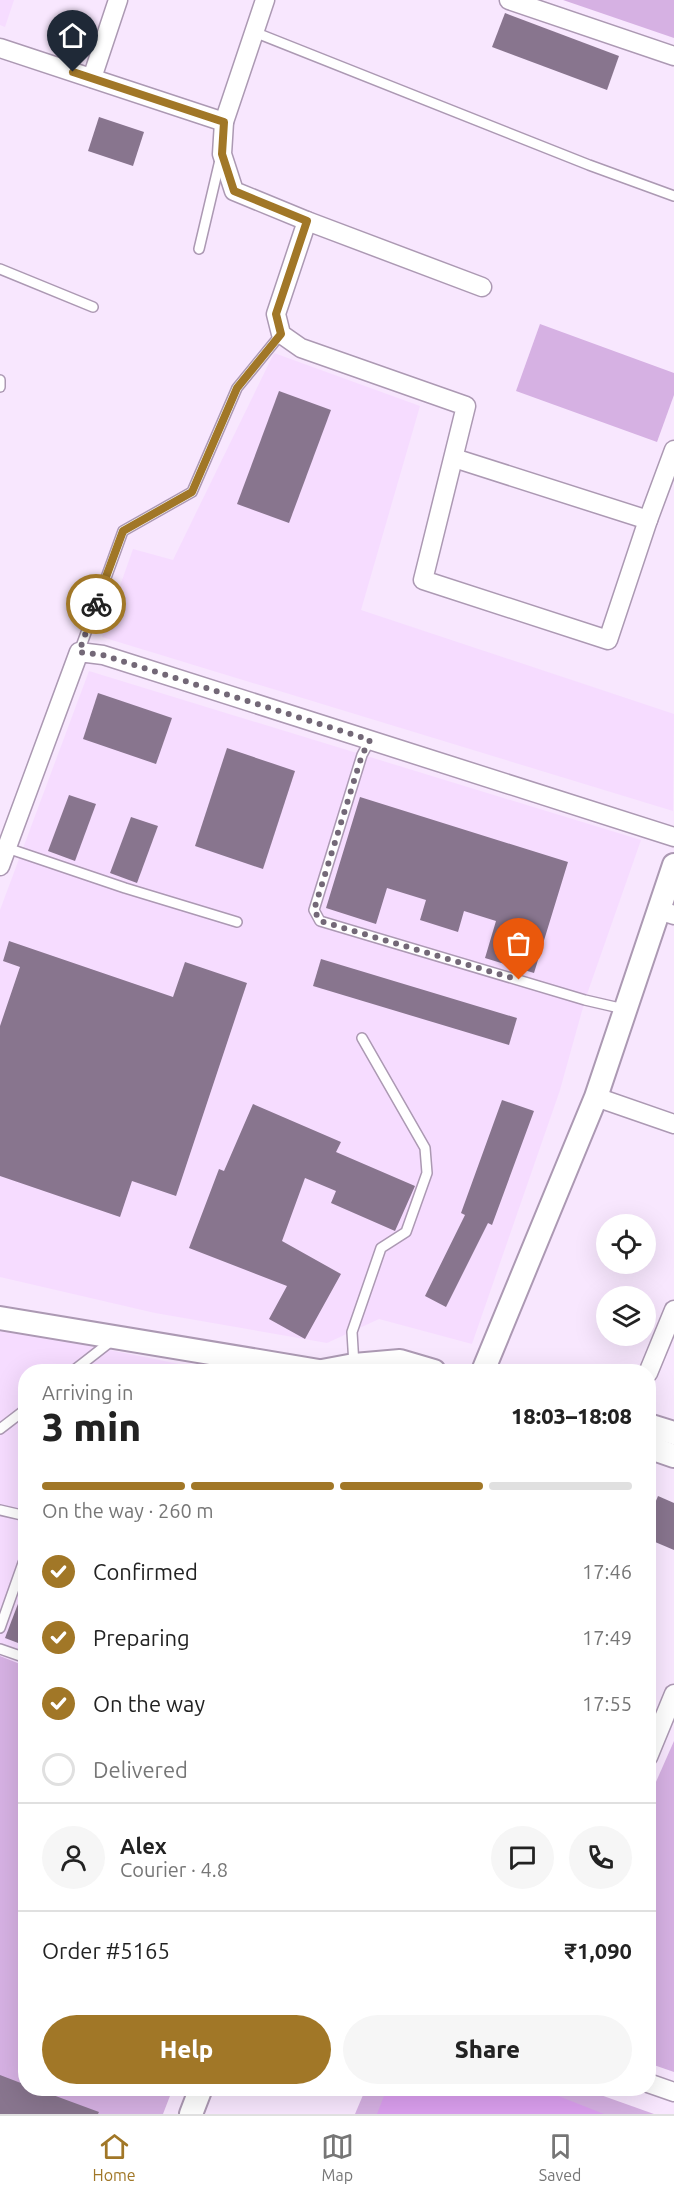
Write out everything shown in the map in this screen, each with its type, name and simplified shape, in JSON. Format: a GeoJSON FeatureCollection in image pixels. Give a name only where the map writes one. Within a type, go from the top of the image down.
{"type":"FeatureCollection","features":[{"type":"Feature","properties":{"kind":"street"},"geometry":{"type":"LineString","coordinates":[[92,78],[118,0]]}},
{"type":"Feature","properties":{"kind":"street"},"geometry":{"type":"LineString","coordinates":[[265,0],[224,122],[222,154],[234,191],[482,287]]}},
{"type":"Feature","properties":{"kind":"street"},"geometry":{"type":"LineString","coordinates":[[509,0],[674,56]]}},
{"type":"Feature","properties":{"kind":"street"},"geometry":{"type":"LineString","coordinates":[[0,48],[224,122]]}},
{"type":"Feature","properties":{"kind":"street"},"geometry":{"type":"LineString","coordinates":[[307,221],[276,314],[281,334],[301,348],[466,406],[423,580],[608,640],[648,520],[668,481],[674,450]]}},
{"type":"Feature","properties":{"kind":"street"},"geometry":{"type":"LineString","coordinates":[[454,458],[648,520]]}},
{"type":"Feature","properties":{"kind":"street"},"geometry":{"type":"LineString","coordinates":[[0,866],[79,652],[103,655],[674,837]]}},
{"type":"Feature","properties":{"kind":"street"},"geometry":{"type":"LineString","coordinates":[[486,1364],[596,1097],[624,1009],[666,912],[674,865]]}},
{"type":"Feature","properties":{"kind":"street"},"geometry":{"type":"LineString","coordinates":[[596,1097],[674,1124]]}},
{"type":"Feature","properties":{"kind":"street"},"geometry":{"type":"LineString","coordinates":[[652,1364],[674,1310]]}},
{"type":"Feature","properties":{"kind":"street"},"geometry":{"type":"LineString","coordinates":[[0,1318],[277,1364]]}},
{"type":"Feature","properties":{"kind":"street"},"geometry":{"type":"LineString","coordinates":[[366,1364],[400,1361],[410,1364]]}},
{"type":"Feature","properties":{"kind":"street"},"geometry":{"type":"LineString","coordinates":[[656,1427],[674,1433]]}},
{"type":"Feature","properties":{"kind":"street"},"geometry":{"type":"LineString","coordinates":[[656,1450],[674,1456]]}},
{"type":"Feature","properties":{"kind":"street"},"geometry":{"type":"LineString","coordinates":[[656,1738],[674,1694]]}},
{"type":"Feature","properties":{"kind":"street"},"geometry":{"type":"LineString","coordinates":[[656,2086],[674,2092]]}},
{"type":"Feature","properties":{"kind":"street"},"geometry":{"type":"LineString","coordinates":[[191,2114],[198,2096]]}},
{"type":"Feature","properties":{"kind":"lane"},"geometry":{"type":"LineString","coordinates":[[254,32],[588,165],[674,196]]}},
{"type":"Feature","properties":{"kind":"lane"},"geometry":{"type":"LineString","coordinates":[[199,249],[222,154]]}},
{"type":"Feature","properties":{"kind":"lane"},"geometry":{"type":"LineString","coordinates":[[0,269],[93,307]]}},
{"type":"Feature","properties":{"kind":"lane"},"geometry":{"type":"LineString","coordinates":[[79,652],[123,531],[192,492],[237,388],[281,334]]}},
{"type":"Feature","properties":{"kind":"lane"},"geometry":{"type":"LineString","coordinates":[[0,380],[0,387]]}},
{"type":"Feature","properties":{"kind":"lane"},"geometry":{"type":"LineString","coordinates":[[370,740],[362,755],[314,910],[320,921],[585,1000],[624,1009]]}},
{"type":"Feature","properties":{"kind":"lane"},"geometry":{"type":"LineString","coordinates":[[7,848],[125,888],[237,922]]}},
{"type":"Feature","properties":{"kind":"lane"},"geometry":{"type":"LineString","coordinates":[[354,1364],[352,1332],[381,1248],[406,1232],[427,1173],[425,1148],[362,1038]]}},
{"type":"Feature","properties":{"kind":"lane"},"geometry":{"type":"LineString","coordinates":[[82,1364],[115,1338]]}},
{"type":"Feature","properties":{"kind":"lane"},"geometry":{"type":"LineString","coordinates":[[0,1429],[18,1415]]}},
{"type":"Feature","properties":{"kind":"lane"},"geometry":{"type":"LineString","coordinates":[[0,1510],[18,1514]]}},
{"type":"Feature","properties":{"kind":"lane"},"geometry":{"type":"LineString","coordinates":[[0,1628],[18,1577]]}},
{"type":"Feature","properties":{"kind":"lane"},"geometry":{"type":"LineString","coordinates":[[0,1649],[18,1655]]}},
{"type":"Feature","properties":{"kind":"shaded area"},"geometry":{"type":"Polygon","coordinates":[[[0,0],[14,0],[5,27],[0,25],[0,0]]]}},
{"type":"Feature","properties":{"kind":"shaded area"},"geometry":{"type":"Polygon","coordinates":[[[563,0],[674,0],[674,38],[563,0]]]}},
{"type":"Feature","properties":{"kind":"shaded area"},"geometry":{"type":"Polygon","coordinates":[[[540,324],[674,373],[674,395],[657,442],[516,391],[540,324]]]}},
{"type":"Feature","properties":{"kind":"shaded area"},"geometry":{"type":"Polygon","coordinates":[[[274,353],[420,406],[361,610],[674,714],[673,811],[102,637],[133,549],[173,560],[274,353]]]}},
{"type":"Feature","properties":{"kind":"shaded area"},"geometry":{"type":"Polygon","coordinates":[[[89,671],[641,840],[585,1000],[560,1090],[472,1344],[379,1319],[327,1343],[155,1313],[0,1277],[0,910],[89,671]]]}},
{"type":"Feature","properties":{"kind":"shaded area"},"geometry":{"type":"Polygon","coordinates":[[[0,1328],[179,1364],[18,1364],[18,1663],[0,1656],[0,1328]]]}},
{"type":"Feature","properties":{"kind":"shaded area"},"geometry":{"type":"Polygon","coordinates":[[[0,1656],[18,1663],[18,2096],[170,2096],[163,2114],[0,2114],[0,1656]]]}},
{"type":"Feature","properties":{"kind":"shaded area"},"geometry":{"type":"Polygon","coordinates":[[[674,1741],[674,2072],[656,2066],[656,1782],[674,1741]]]}},
{"type":"Feature","properties":{"kind":"shaded area"},"geometry":{"type":"Polygon","coordinates":[[[363,2096],[603,2096],[654,2114],[355,2114],[363,2096]]]}},
{"type":"Feature","properties":{"kind":"shaded area"},"geometry":{"type":"Polygon","coordinates":[[[384,2096],[558,2096],[604,2114],[377,2114],[384,2096]]]}},
{"type":"Feature","properties":{"kind":"building"},"geometry":{"type":"Polygon","coordinates":[[[505,13],[619,56],[607,90],[492,47],[505,13]]]}},
{"type":"Feature","properties":{"kind":"building"},"geometry":{"type":"Polygon","coordinates":[[[99,117],[144,132],[133,166],[88,151],[99,117]]]}},
{"type":"Feature","properties":{"kind":"building"},"geometry":{"type":"Polygon","coordinates":[[[279,391],[331,410],[289,523],[237,504],[279,391]]]}},
{"type":"Feature","properties":{"kind":"building"},"geometry":{"type":"Polygon","coordinates":[[[98,693],[172,718],[156,764],[83,739],[98,693]]]}},
{"type":"Feature","properties":{"kind":"building"},"geometry":{"type":"Polygon","coordinates":[[[227,748],[295,771],[263,869],[195,846],[227,748]]]}},
{"type":"Feature","properties":{"kind":"building"},"geometry":{"type":"Polygon","coordinates":[[[69,795],[96,804],[75,861],[48,851],[69,795]]]}},
{"type":"Feature","properties":{"kind":"building"},"geometry":{"type":"Polygon","coordinates":[[[360,797],[568,862],[534,973],[485,958],[496,921],[464,911],[458,932],[420,920],[426,900],[387,888],[376,924],[326,908],[360,797]]]}},
{"type":"Feature","properties":{"kind":"building"},"geometry":{"type":"Polygon","coordinates":[[[131,817],[158,826],[137,883],[110,873],[131,817]]]}},
{"type":"Feature","properties":{"kind":"building"},"geometry":{"type":"Polygon","coordinates":[[[9,941],[173,997],[185,962],[247,983],[176,1196],[132,1181],[120,1217],[0,1176],[0,1026],[20,967],[3,961],[9,941]]]}},
{"type":"Feature","properties":{"kind":"building"},"geometry":{"type":"Polygon","coordinates":[[[321,959],[517,1018],[509,1045],[313,986],[321,959]]]}},
{"type":"Feature","properties":{"kind":"building"},"geometry":{"type":"Polygon","coordinates":[[[502,1100],[534,1111],[492,1225],[488,1223],[446,1307],[425,1296],[465,1215],[461,1213],[502,1100]]]}},
{"type":"Feature","properties":{"kind":"building"},"geometry":{"type":"Polygon","coordinates":[[[253,1104],[341,1142],[336,1152],[415,1186],[395,1231],[331,1203],[336,1191],[305,1178],[282,1241],[341,1274],[305,1339],[269,1319],[287,1286],[189,1248],[219,1169],[224,1171],[253,1104]]]}},
{"type":"Feature","properties":{"kind":"building"},"geometry":{"type":"Polygon","coordinates":[[[658,1496],[674,1503],[674,1550],[656,1542],[658,1496]]]}},
{"type":"Feature","properties":{"kind":"building"},"geometry":{"type":"Polygon","coordinates":[[[18,1604],[18,1643],[5,1638],[18,1604]]]}},
{"type":"Feature","properties":{"kind":"building"},"geometry":{"type":"Polygon","coordinates":[[[0,2075],[18,2082],[18,2096],[56,2096],[99,2112],[98,2114],[0,2114],[0,2075]]]}},
{"type":"Feature","properties":{"kind":"way so far"},"geometry":{"type":"LineString","coordinates":[[96,604],[79,652],[103,655],[370,740],[362,755],[314,910],[320,921],[519,980]]}},
{"type":"Feature","properties":{"kind":"route"},"geometry":{"type":"LineString","coordinates":[[73,72],[224,122],[222,154],[234,191],[307,221],[276,314],[281,334],[237,388],[192,492],[123,531],[96,604]]}}]}
